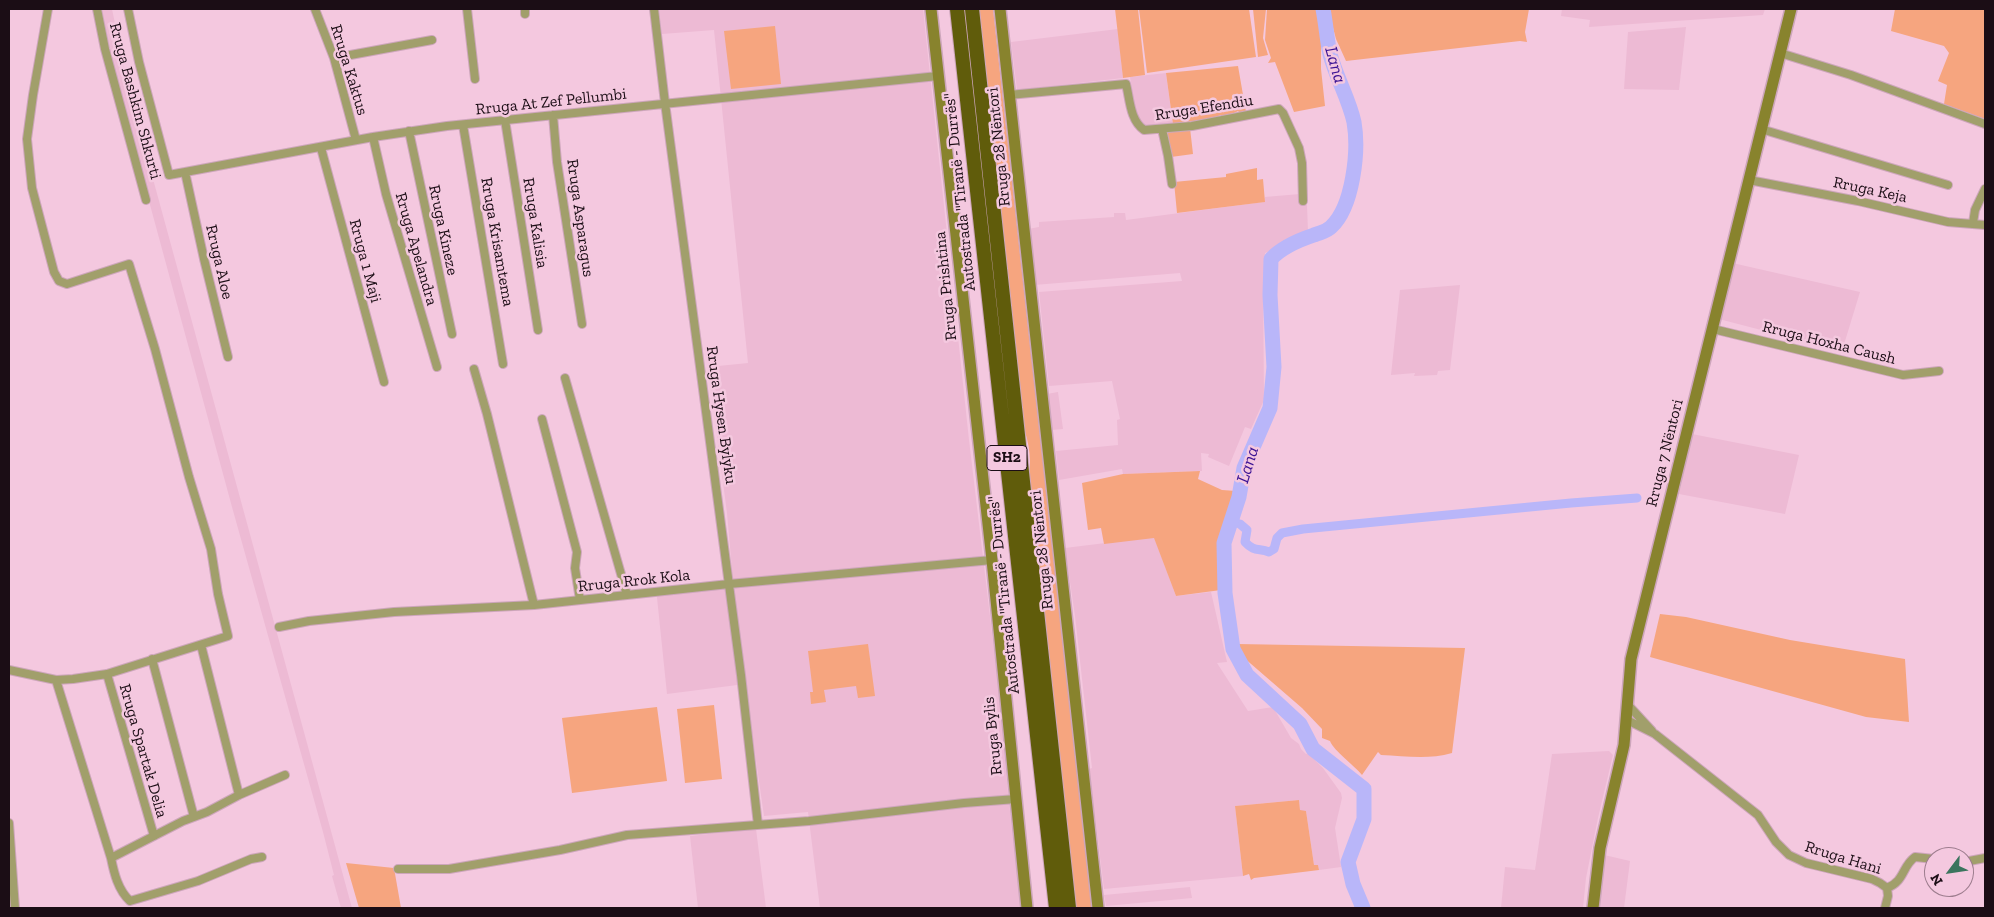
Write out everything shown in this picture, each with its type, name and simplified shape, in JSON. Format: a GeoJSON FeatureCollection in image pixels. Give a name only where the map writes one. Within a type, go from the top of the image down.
{"type":"FeatureCollection","features":[{"type":"Feature","properties":{"kind":"highway","name":"Autostrada \"Tiranë - Durrës\""},"geometry":{"type":"LineString","coordinates":[[957,9],[1056,908]]}},
{"type":"Feature","properties":{"kind":"highway","name":"Autostrada \"Tiranë - Durrës\""},"geometry":{"type":"LineString","coordinates":[[972,9],[1069,908]]}},
{"type":"Feature","properties":{"kind":"main road","name":"Rruga Prishtina"},"geometry":{"type":"LineString","coordinates":[[931,9],[992,560]]}},
{"type":"Feature","properties":{"kind":"main road","name":"Rruga 28 Nëntori"},"geometry":{"type":"LineString","coordinates":[[1000,9],[1098,908]]}},
{"type":"Feature","properties":{"kind":"main road","name":"Rruga 7 Nëntori"},"geometry":{"type":"LineString","coordinates":[[1593,908],[1600,848],[1622,753],[1632,659],[1791,9]]}},
{"type":"Feature","properties":{"kind":"main road","name":"Rruga Bylis"},"geometry":{"type":"LineString","coordinates":[[992,560],[1027,908]]}},
{"type":"Feature","properties":{"kind":"street"},"geometry":{"type":"LineString","coordinates":[[9,670],[56,680],[106,674],[228,636],[218,594],[211,549],[129,264],[67,284],[59,281],[54,272],[32,188],[27,139],[34,85],[48,9]]}},
{"type":"Feature","properties":{"kind":"street","name":"Rruga Bashkim Shkurti"},"geometry":{"type":"LineString","coordinates":[[97,9],[105,49],[146,200]]}},
{"type":"Feature","properties":{"kind":"street","name":"Rruga At Zef Pellumbi"},"geometry":{"type":"LineString","coordinates":[[128,9],[139,62],[169,175],[373,137],[463,124],[938,76]]}},
{"type":"Feature","properties":{"kind":"street","name":"Rruga Kaktus"},"geometry":{"type":"LineString","coordinates":[[315,9],[334,58],[356,140]]}},
{"type":"Feature","properties":{"kind":"street"},"geometry":{"type":"LineString","coordinates":[[467,9],[476,79]]}},
{"type":"Feature","properties":{"kind":"street","name":"Rruga Hysen Bylyku"},"geometry":{"type":"LineString","coordinates":[[654,9],[752,764],[758,825]]}},
{"type":"Feature","properties":{"kind":"street"},"geometry":{"type":"LineString","coordinates":[[334,58],[432,40]]}},
{"type":"Feature","properties":{"kind":"street"},"geometry":{"type":"LineString","coordinates":[[1780,54],[1851,75],[1985,124]]}},
{"type":"Feature","properties":{"kind":"street","name":"Rruga Efendiu"},"geometry":{"type":"LineString","coordinates":[[1009,95],[1126,84],[1135,122],[1144,130],[1192,126],[1279,109],[1283,113],[1299,148],[1302,163],[1303,201]]}},
{"type":"Feature","properties":{"kind":"street","name":"Rruga Asparagus"},"geometry":{"type":"LineString","coordinates":[[553,115],[557,162],[582,324]]}},
{"type":"Feature","properties":{"kind":"street","name":"Rruga Kalisia"},"geometry":{"type":"LineString","coordinates":[[505,120],[538,330]]}},
{"type":"Feature","properties":{"kind":"street","name":"Rruga Krisamtema"},"geometry":{"type":"LineString","coordinates":[[463,124],[503,364]]}},
{"type":"Feature","properties":{"kind":"street"},"geometry":{"type":"LineString","coordinates":[[1162,129],[1172,184]]}},
{"type":"Feature","properties":{"kind":"street"},"geometry":{"type":"LineString","coordinates":[[1761,129],[1948,184]]}},
{"type":"Feature","properties":{"kind":"street","name":"Rruga Kineze"},"geometry":{"type":"LineString","coordinates":[[409,131],[452,334]]}},
{"type":"Feature","properties":{"kind":"street","name":"Rruga Apelandra"},"geometry":{"type":"LineString","coordinates":[[373,137],[386,194],[437,366]]}},
{"type":"Feature","properties":{"kind":"street","name":"Rruga 1 Maji"},"geometry":{"type":"LineString","coordinates":[[322,148],[384,382]]}},
{"type":"Feature","properties":{"kind":"street","name":"Rruga Aloe"},"geometry":{"type":"LineString","coordinates":[[186,172],[228,357]]}},
{"type":"Feature","properties":{"kind":"street","name":"Rruga Keja"},"geometry":{"type":"LineString","coordinates":[[1749,180],[1867,203],[1948,222],[1985,224]]}},
{"type":"Feature","properties":{"kind":"street"},"geometry":{"type":"LineString","coordinates":[[1973,223],[1975,210],[1985,190]]}},
{"type":"Feature","properties":{"kind":"street","name":"Rruga Hoxha Caush"},"geometry":{"type":"LineString","coordinates":[[1713,328],[1903,375],[1939,370]]}},
{"type":"Feature","properties":{"kind":"street"},"geometry":{"type":"LineString","coordinates":[[474,369],[487,414],[534,605]]}},
{"type":"Feature","properties":{"kind":"street"},"geometry":{"type":"LineString","coordinates":[[565,378],[627,595]]}},
{"type":"Feature","properties":{"kind":"street"},"geometry":{"type":"LineString","coordinates":[[542,418],[576,552],[575,568],[580,600]]}},
{"type":"Feature","properties":{"kind":"street","name":"Rruga Rrok Kola"},"geometry":{"type":"LineString","coordinates":[[280,628],[309,621],[394,612],[534,605],[729,584],[992,560]]}},
{"type":"Feature","properties":{"kind":"street"},"geometry":{"type":"LineString","coordinates":[[201,644],[239,795]]}},
{"type":"Feature","properties":{"kind":"street"},"geometry":{"type":"LineString","coordinates":[[152,659],[194,817]]}},
{"type":"Feature","properties":{"kind":"street","name":"Rruga Spartak Delia"},"geometry":{"type":"LineString","coordinates":[[106,674],[154,836]]}},
{"type":"Feature","properties":{"kind":"street"},"geometry":{"type":"LineString","coordinates":[[56,680],[114,872],[127,898],[134,901],[198,881],[251,859],[262,857]]}},
{"type":"Feature","properties":{"kind":"street","name":"Rruga Hani"},"geometry":{"type":"LineString","coordinates":[[1628,705],[1655,734],[1758,815],[1776,842],[1789,855],[1806,863],[1872,880],[1887,888],[1896,885],[1911,860],[1915,857],[1924,858]]}},
{"type":"Feature","properties":{"kind":"street","name":"Rruga Hani"},"geometry":{"type":"LineString","coordinates":[[1626,720],[1655,734]]}},
{"type":"Feature","properties":{"kind":"street"},"geometry":{"type":"LineString","coordinates":[[111,858],[239,795],[285,775]]}},
{"type":"Feature","properties":{"kind":"street"},"geometry":{"type":"LineString","coordinates":[[398,869],[449,868],[560,850],[627,835],[758,825],[1016,799]]}},
{"type":"Feature","properties":{"kind":"street"},"geometry":{"type":"LineString","coordinates":[[9,823],[15,908]]}},
{"type":"Feature","properties":{"kind":"street"},"geometry":{"type":"LineString","coordinates":[[1885,908],[1888,896],[1887,888]]}},
{"type":"Feature","properties":{"kind":"shaded area"},"geometry":{"type":"Polygon","coordinates":[[[102,9],[112,9],[129,91],[352,908],[341,908],[332,876],[334,875],[323,832],[127,120],[113,65],[102,9]]]}},
{"type":"Feature","properties":{"kind":"shaded area"},"geometry":{"type":"Polygon","coordinates":[[[659,9],[923,9],[969,440],[998,683],[1021,908],[820,908],[808,812],[764,816],[745,684],[667,694],[656,588],[733,581],[727,513],[708,367],[748,363],[714,30],[662,34],[659,9]]]}},
{"type":"Feature","properties":{"kind":"shaded area"},"geometry":{"type":"Polygon","coordinates":[[[976,9],[993,9],[1092,908],[1075,908],[1028,483],[1030,454],[1022,424],[976,9]]]}},
{"type":"Feature","properties":{"kind":"shaded area"},"geometry":{"type":"Polygon","coordinates":[[[1115,9],[1138,9],[1145,75],[1123,78],[1115,9]]]}},
{"type":"Feature","properties":{"kind":"shaded area"},"geometry":{"type":"Polygon","coordinates":[[[1139,9],[1249,9],[1256,57],[1147,73],[1139,9]]]}},
{"type":"Feature","properties":{"kind":"shaded area"},"geometry":{"type":"Polygon","coordinates":[[[1253,9],[1266,9],[1263,38],[1268,55],[1258,57],[1253,9]]]}},
{"type":"Feature","properties":{"kind":"shaded area"},"geometry":{"type":"Polygon","coordinates":[[[1267,9],[1318,9],[1321,25],[1321,69],[1325,106],[1294,112],[1275,62],[1268,63],[1271,58],[1265,40],[1267,9]]]}},
{"type":"Feature","properties":{"kind":"shaded area"},"geometry":{"type":"Polygon","coordinates":[[[1328,9],[1529,9],[1525,32],[1527,42],[1520,41],[1346,61],[1336,39],[1328,9]]]}},
{"type":"Feature","properties":{"kind":"shaded area"},"geometry":{"type":"Polygon","coordinates":[[[1562,9],[1765,9],[1763,15],[1589,27],[1590,20],[1561,16],[1562,9]]]}},
{"type":"Feature","properties":{"kind":"shaded area"},"geometry":{"type":"Polygon","coordinates":[[[1895,9],[1985,9],[1985,119],[1944,104],[1947,85],[1938,81],[1949,53],[1944,46],[1891,31],[1895,9]]]}},
{"type":"Feature","properties":{"kind":"shaded area"},"geometry":{"type":"Polygon","coordinates":[[[775,26],[781,84],[731,89],[724,31],[775,26]]]}},
{"type":"Feature","properties":{"kind":"shaded area"},"geometry":{"type":"Polygon","coordinates":[[[1686,27],[1679,90],[1624,89],[1628,32],[1686,27]]]}},
{"type":"Feature","properties":{"kind":"shaded area"},"geometry":{"type":"Polygon","coordinates":[[[1118,29],[1123,78],[1017,90],[1011,42],[1118,29]]]}},
{"type":"Feature","properties":{"kind":"shaded area"},"geometry":{"type":"Polygon","coordinates":[[[1238,66],[1246,112],[1241,114],[1238,111],[1234,115],[1222,117],[1221,115],[1209,119],[1173,124],[1166,73],[1238,66]]]}},
{"type":"Feature","properties":{"kind":"shaded area"},"geometry":{"type":"Polygon","coordinates":[[[1166,73],[1173,124],[1150,127],[1144,125],[1137,119],[1130,77],[1166,73]]]}},
{"type":"Feature","properties":{"kind":"shaded area"},"geometry":{"type":"Polygon","coordinates":[[[1190,128],[1193,154],[1171,157],[1166,135],[1169,132],[1190,128]]]}},
{"type":"Feature","properties":{"kind":"shaded area"},"geometry":{"type":"Polygon","coordinates":[[[1257,168],[1257,180],[1263,179],[1265,202],[1177,213],[1174,182],[1226,177],[1226,174],[1257,168]]]}},
{"type":"Feature","properties":{"kind":"shaded area"},"geometry":{"type":"Polygon","coordinates":[[[1300,194],[1300,205],[1307,205],[1308,232],[1286,240],[1278,248],[1265,253],[1263,286],[1264,400],[1251,429],[1245,427],[1229,466],[1208,457],[1209,454],[1201,453],[1202,471],[1123,474],[1122,469],[1059,480],[1056,451],[1118,445],[1117,420],[1120,419],[1112,381],[1049,386],[1039,292],[1182,281],[1180,273],[1034,285],[1028,229],[1039,227],[1039,222],[1114,217],[1114,213],[1125,213],[1126,220],[1264,202],[1265,197],[1300,194]]]}},
{"type":"Feature","properties":{"kind":"shaded area"},"geometry":{"type":"Polygon","coordinates":[[[1728,262],[1860,292],[1842,351],[1715,318],[1728,262]]]}},
{"type":"Feature","properties":{"kind":"shaded area"},"geometry":{"type":"Polygon","coordinates":[[[1460,285],[1450,370],[1438,371],[1437,375],[1414,376],[1415,373],[1391,375],[1400,290],[1460,285]]]}},
{"type":"Feature","properties":{"kind":"shaded area"},"geometry":{"type":"Polygon","coordinates":[[[1058,392],[1063,429],[1052,430],[1047,394],[1058,392]]]}},
{"type":"Feature","properties":{"kind":"shaded area"},"geometry":{"type":"Polygon","coordinates":[[[1692,434],[1799,455],[1785,514],[1679,494],[1692,434]]]}},
{"type":"Feature","properties":{"kind":"shaded area"},"geometry":{"type":"Polygon","coordinates":[[[1200,471],[1198,479],[1222,490],[1236,491],[1220,541],[1221,590],[1176,596],[1154,538],[1104,544],[1101,528],[1088,530],[1082,483],[1123,474],[1200,471]]]}},
{"type":"Feature","properties":{"kind":"shaded area"},"geometry":{"type":"Polygon","coordinates":[[[1154,537],[1176,596],[1211,592],[1227,662],[1217,663],[1248,711],[1273,707],[1291,738],[1323,768],[1341,793],[1342,798],[1335,828],[1341,867],[1319,870],[1318,865],[1314,865],[1306,811],[1300,811],[1299,800],[1235,806],[1243,876],[1104,889],[1089,769],[1092,768],[1075,616],[1065,548],[1154,537]]]}},
{"type":"Feature","properties":{"kind":"shaded area"},"geometry":{"type":"Polygon","coordinates":[[[1660,614],[1686,617],[1790,640],[1905,659],[1909,722],[1866,717],[1650,657],[1660,614]]]}},
{"type":"Feature","properties":{"kind":"shaded area"},"geometry":{"type":"Polygon","coordinates":[[[868,644],[875,696],[858,698],[856,686],[824,690],[826,702],[811,704],[810,692],[813,692],[808,651],[868,644]]]}},
{"type":"Feature","properties":{"kind":"shaded area"},"geometry":{"type":"Polygon","coordinates":[[[1237,644],[1465,648],[1452,753],[1416,757],[1381,755],[1378,752],[1362,775],[1330,741],[1322,738],[1322,729],[1302,708],[1243,657],[1237,644]]]}},
{"type":"Feature","properties":{"kind":"shaded area"},"geometry":{"type":"Polygon","coordinates":[[[714,705],[722,779],[685,783],[677,709],[714,705]]]}},
{"type":"Feature","properties":{"kind":"shaded area"},"geometry":{"type":"Polygon","coordinates":[[[657,707],[667,781],[572,793],[562,718],[657,707]]]}},
{"type":"Feature","properties":{"kind":"shaded area"},"geometry":{"type":"Polygon","coordinates":[[[1609,751],[1613,755],[1586,878],[1583,908],[1501,908],[1505,867],[1535,870],[1552,754],[1609,751]]]}},
{"type":"Feature","properties":{"kind":"shaded area"},"geometry":{"type":"Polygon","coordinates":[[[1299,800],[1300,810],[1306,811],[1314,865],[1318,865],[1319,870],[1254,878],[1251,880],[1249,874],[1243,876],[1235,806],[1299,800]]]}},
{"type":"Feature","properties":{"kind":"shaded area"},"geometry":{"type":"Polygon","coordinates":[[[756,829],[766,908],[698,908],[690,836],[756,829]]]}},
{"type":"Feature","properties":{"kind":"shaded area"},"geometry":{"type":"Polygon","coordinates":[[[1600,854],[1630,861],[1624,908],[1593,908],[1600,854]]]}},
{"type":"Feature","properties":{"kind":"shaded area"},"geometry":{"type":"Polygon","coordinates":[[[346,863],[394,868],[401,908],[359,908],[346,863]]]}},
{"type":"Feature","properties":{"kind":"shaded area"},"geometry":{"type":"Polygon","coordinates":[[[1190,887],[1192,898],[1106,906],[1104,895],[1190,887]]]}},
{"type":"Feature","properties":{"kind":"waterway","name":"Lana"},"geometry":{"type":"LineString","coordinates":[[1323,9],[1330,54],[1354,122],[1356,148],[1353,178],[1345,206],[1339,218],[1331,227],[1291,244],[1271,259],[1270,295],[1274,367],[1270,408],[1244,468],[1239,497],[1224,543],[1225,593],[1233,649],[1247,675],[1300,724],[1313,749],[1364,789],[1364,819],[1348,862],[1353,884],[1363,908]]}},
{"type":"Feature","properties":{"kind":"waterway"},"geometry":{"type":"LineString","coordinates":[[1232,522],[1240,524],[1247,530],[1245,542],[1248,545],[1254,549],[1269,552],[1274,549],[1277,538],[1282,533],[1303,529],[1637,498]]}}]}
